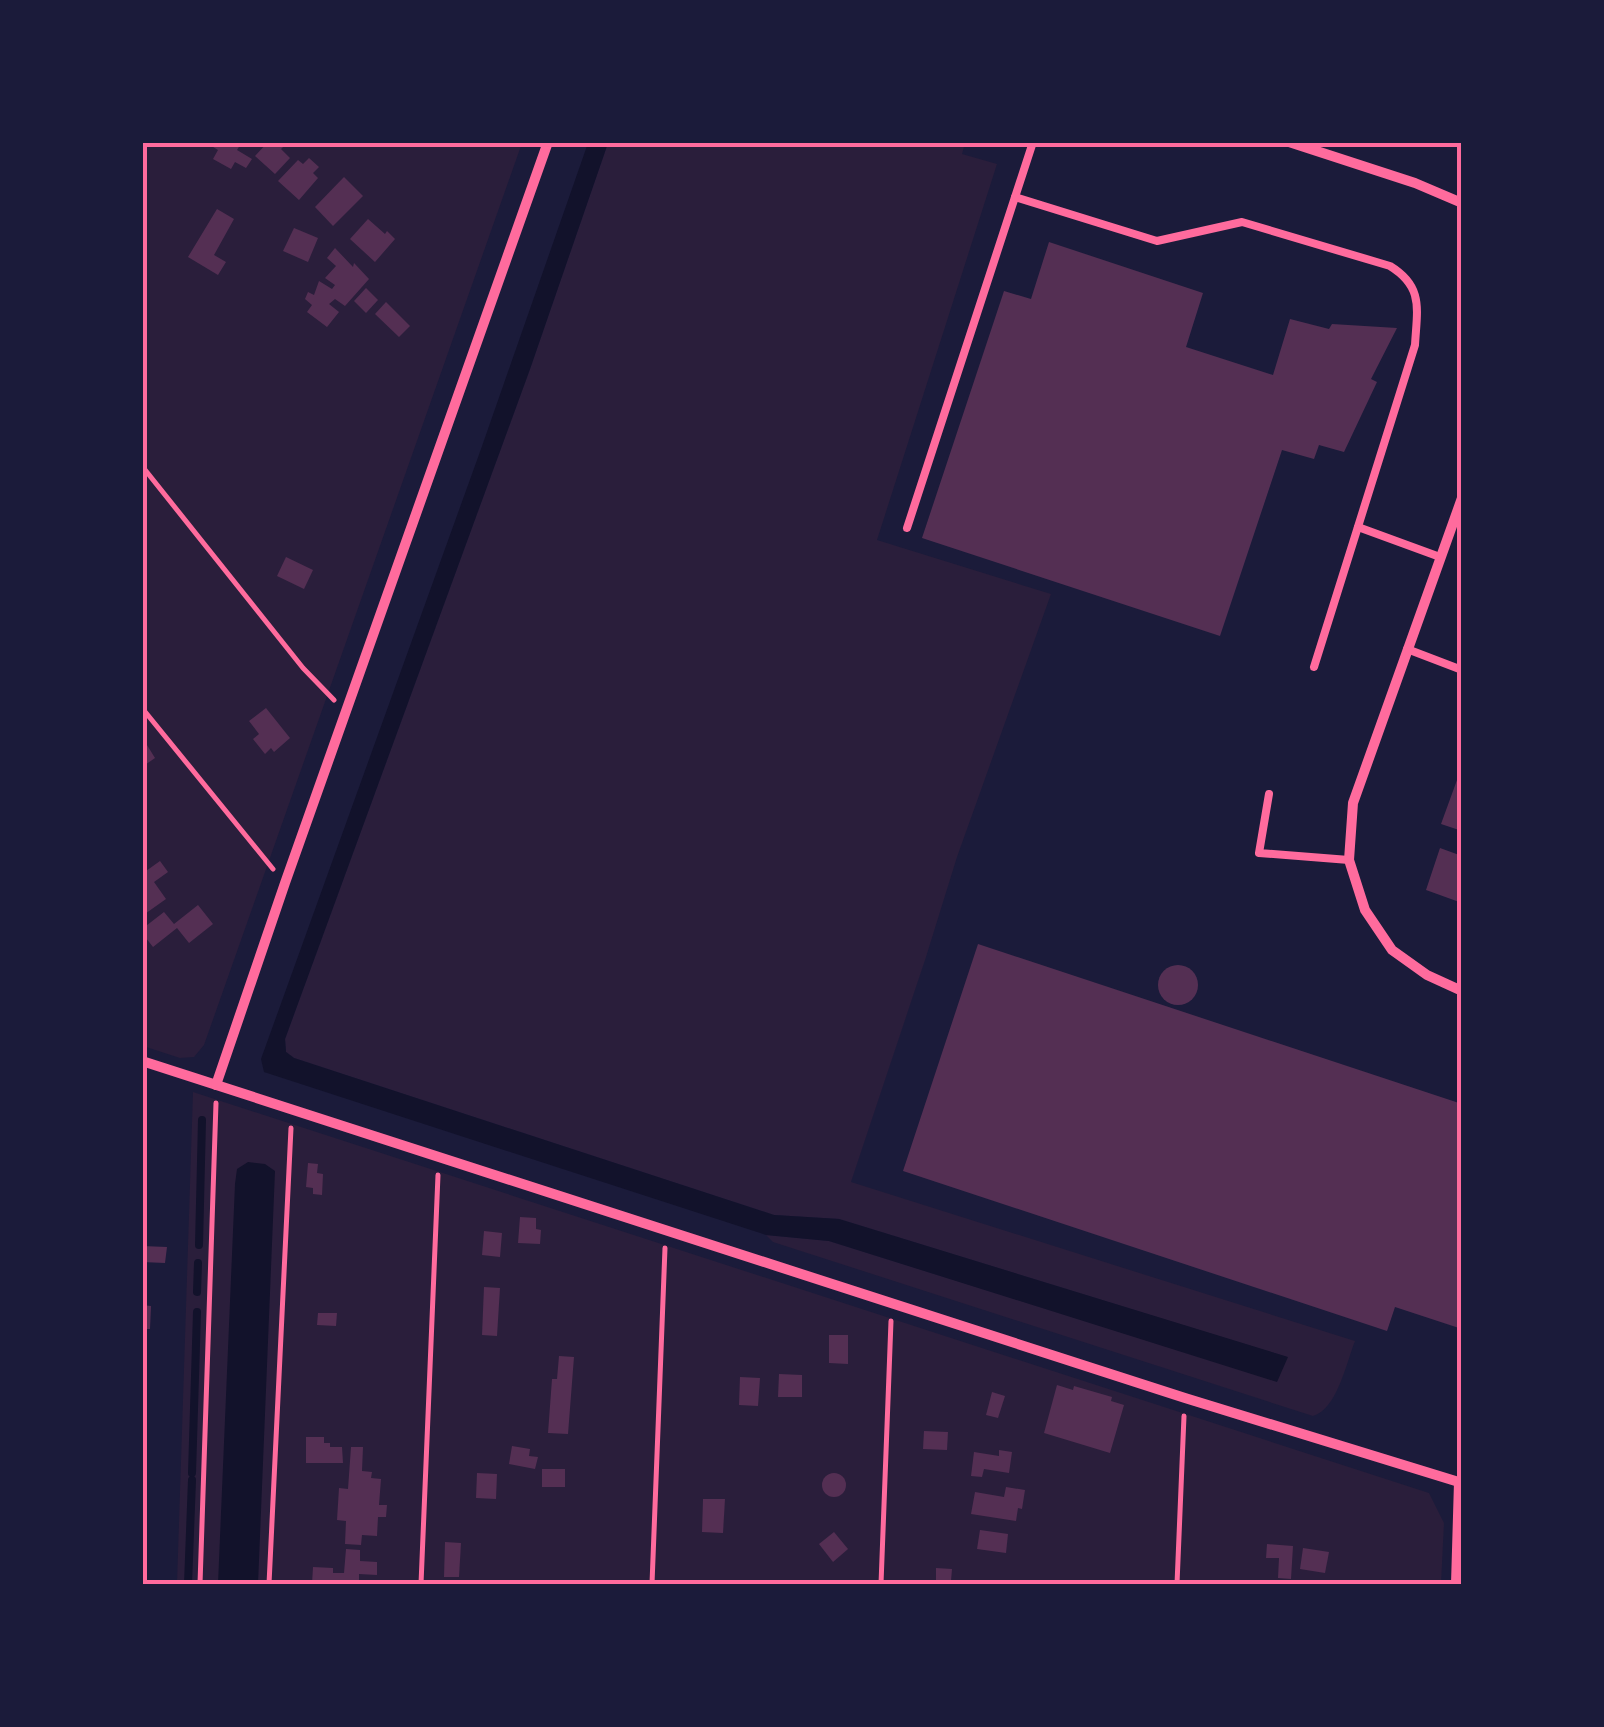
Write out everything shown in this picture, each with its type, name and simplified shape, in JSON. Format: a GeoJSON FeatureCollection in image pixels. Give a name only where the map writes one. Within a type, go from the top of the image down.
{"type":"FeatureCollection","features":[{"type":"Feature","properties":{"kind":"street"},"geometry":{"type":"LineString","coordinates":[[216,1085],[548,142]]}},
{"type":"Feature","properties":{"kind":"street"},"geometry":{"type":"LineString","coordinates":[[1288,142],[1462,203]]}},
{"type":"Feature","properties":{"kind":"street"},"geometry":{"type":"LineString","coordinates":[[1462,498],[1353,802],[1349,860],[1364,910],[1392,950],[1426,976],[1462,991]]}},
{"type":"Feature","properties":{"kind":"street"},"geometry":{"type":"LineString","coordinates":[[142,1061],[1184,1398],[1460,1482],[1458,1579]]}},
{"type":"Feature","properties":{"kind":"lane"},"geometry":{"type":"LineString","coordinates":[[907,528],[1033,142]]}},
{"type":"Feature","properties":{"kind":"lane"},"geometry":{"type":"LineString","coordinates":[[1015,197],[1157,242],[1242,222],[1390,266],[1408,277],[1417,301],[1415,345],[1314,667]]}},
{"type":"Feature","properties":{"kind":"lane"},"geometry":{"type":"LineString","coordinates":[[1358,527],[1440,557]]}},
{"type":"Feature","properties":{"kind":"lane"},"geometry":{"type":"LineString","coordinates":[[1447,538],[1462,543]]}},
{"type":"Feature","properties":{"kind":"lane"},"geometry":{"type":"LineString","coordinates":[[1408,649],[1462,670]]}},
{"type":"Feature","properties":{"kind":"lane"},"geometry":{"type":"LineString","coordinates":[[1268,794],[1259,853],[1349,860]]}},
{"type":"Feature","properties":{"kind":"path"},"geometry":{"type":"LineString","coordinates":[[142,466],[303,668],[346,712]]}},
{"type":"Feature","properties":{"kind":"path"},"geometry":{"type":"LineString","coordinates":[[142,708],[285,883]]}},
{"type":"Feature","properties":{"kind":"path"},"geometry":{"type":"LineString","coordinates":[[200,1584],[216,1085]]}},
{"type":"Feature","properties":{"kind":"path"},"geometry":{"type":"LineString","coordinates":[[270,1584],[292,1109]]}},
{"type":"Feature","properties":{"kind":"path"},"geometry":{"type":"LineString","coordinates":[[420,1584],[438,1157]]}},
{"type":"Feature","properties":{"kind":"path"},"geometry":{"type":"LineString","coordinates":[[652,1584],[666,1230]]}},
{"type":"Feature","properties":{"kind":"path"},"geometry":{"type":"LineString","coordinates":[[881,1584],[892,1303]]}},
{"type":"Feature","properties":{"kind":"path"},"geometry":{"type":"LineString","coordinates":[[1177,1584],[1184,1398]]}},
{"type":"Feature","properties":{"kind":"shaded area"},"geometry":{"type":"Polygon","coordinates":[[[143,143],[522,143],[204,1045],[194,1057],[180,1058],[143,1046],[143,143]]]}},
{"type":"Feature","properties":{"kind":"shaded area"},"geometry":{"type":"Polygon","coordinates":[[[588,143],[608,143],[530,369],[285,1039],[286,1052],[294,1058],[774,1215],[839,1219],[1288,1357],[1277,1382],[829,1241],[766,1235],[264,1072],[261,1059],[588,143]]]}},
{"type":"Feature","properties":{"kind":"shaded area"},"geometry":{"type":"Polygon","coordinates":[[[608,143],[965,143],[962,154],[997,164],[877,540],[1051,594],[957,857],[851,1182],[1355,1341],[1340,1385],[1321,1412],[1313,1416],[773,1242],[766,1235],[829,1241],[1277,1381],[1287,1357],[839,1219],[774,1215],[294,1058],[286,1052],[285,1039],[530,369],[608,143]]]}},
{"type":"Feature","properties":{"kind":"shaded area"},"geometry":{"type":"Polygon","coordinates":[[[193,1092],[1429,1493],[1444,1523],[1441,1584],[177,1584],[193,1092]]]}},
{"type":"Feature","properties":{"kind":"shaded area"},"geometry":{"type":"Polygon","coordinates":[[[248,1162],[265,1164],[275,1171],[258,1584],[218,1584],[235,1184],[237,1169],[248,1162]]]}},
{"type":"Feature","properties":{"kind":"building"},"geometry":{"type":"Polygon","coordinates":[[[205,142],[242,142],[237,150],[252,159],[246,168],[235,162],[231,169],[213,159],[218,150],[205,142]]]}},
{"type":"Feature","properties":{"kind":"building"},"geometry":{"type":"Polygon","coordinates":[[[268,142],[288,142],[281,149],[290,158],[275,174],[255,156],[268,142]]]}},
{"type":"Feature","properties":{"kind":"building"},"geometry":{"type":"Polygon","coordinates":[[[309,158],[319,167],[313,173],[318,178],[299,200],[278,181],[298,160],[303,164],[309,158]]]}},
{"type":"Feature","properties":{"kind":"building"},"geometry":{"type":"Polygon","coordinates":[[[344,177],[363,196],[333,226],[315,207],[344,177]]]}},
{"type":"Feature","properties":{"kind":"building"},"geometry":{"type":"Polygon","coordinates":[[[217,209],[234,219],[214,255],[226,262],[218,275],[188,257],[217,209]]]}},
{"type":"Feature","properties":{"kind":"building"},"geometry":{"type":"Polygon","coordinates":[[[368,219],[395,239],[375,262],[350,239],[368,219]]]}},
{"type":"Feature","properties":{"kind":"building"},"geometry":{"type":"Polygon","coordinates":[[[294,228],[318,238],[308,262],[283,251],[294,228]]]}},
{"type":"Feature","properties":{"kind":"building"},"geometry":{"type":"Polygon","coordinates":[[[1049,242],[1203,293],[1186,347],[1273,375],[1290,319],[1329,329],[1332,324],[1397,328],[1371,379],[1377,382],[1344,452],[1319,445],[1314,459],[1282,450],[1220,636],[922,538],[1004,291],[1031,299],[1049,242]]]}},
{"type":"Feature","properties":{"kind":"building"},"geometry":{"type":"Polygon","coordinates":[[[335,248],[369,279],[345,306],[335,299],[329,304],[339,312],[327,327],[307,312],[312,305],[305,299],[308,292],[314,295],[319,281],[332,289],[335,285],[325,278],[336,266],[327,258],[335,248]]]}},
{"type":"Feature","properties":{"kind":"building"},"geometry":{"type":"Polygon","coordinates":[[[366,288],[378,300],[366,313],[354,301],[366,288]]]}},
{"type":"Feature","properties":{"kind":"building"},"geometry":{"type":"Polygon","coordinates":[[[386,302],[410,326],[399,337],[375,314],[386,302]]]}},
{"type":"Feature","properties":{"kind":"building"},"geometry":{"type":"Polygon","coordinates":[[[286,557],[313,570],[304,589],[277,576],[286,557]]]}},
{"type":"Feature","properties":{"kind":"building"},"geometry":{"type":"Polygon","coordinates":[[[266,708],[290,738],[274,752],[271,748],[265,754],[253,739],[259,734],[249,721],[266,708]]]}},
{"type":"Feature","properties":{"kind":"building"},"geometry":{"type":"Polygon","coordinates":[[[142,737],[155,758],[142,767],[142,737]]]}},
{"type":"Feature","properties":{"kind":"building"},"geometry":{"type":"Polygon","coordinates":[[[1462,769],[1462,831],[1441,824],[1462,769]]]}},
{"type":"Feature","properties":{"kind":"building"},"geometry":{"type":"Polygon","coordinates":[[[1440,848],[1462,856],[1462,903],[1426,890],[1440,848]]]}},
{"type":"Feature","properties":{"kind":"building"},"geometry":{"type":"Polygon","coordinates":[[[160,861],[168,872],[154,882],[166,899],[142,916],[142,867],[146,871],[160,861]]]}},
{"type":"Feature","properties":{"kind":"building"},"geometry":{"type":"Polygon","coordinates":[[[198,905],[213,924],[189,943],[177,928],[153,947],[142,933],[164,912],[174,924],[198,905]]]}},
{"type":"Feature","properties":{"kind":"building"},"geometry":{"type":"Polygon","coordinates":[[[978,944],[1462,1104],[1462,1329],[1395,1307],[1387,1331],[903,1171],[978,944]]]}},
{"type":"Feature","properties":{"kind":"building"},"geometry":{"type":"Polygon","coordinates":[[[1178,965],[1192,971],[1198,985],[1192,999],[1178,1005],[1164,999],[1158,985],[1164,971],[1178,965]]]}},
{"type":"Feature","properties":{"kind":"building"},"geometry":{"type":"Polygon","coordinates":[[[308,1163],[318,1164],[317,1173],[323,1174],[322,1195],[313,1194],[313,1188],[306,1187],[308,1163]]]}},
{"type":"Feature","properties":{"kind":"building"},"geometry":{"type":"Polygon","coordinates":[[[520,1217],[536,1218],[536,1229],[541,1230],[540,1244],[518,1243],[520,1217]]]}},
{"type":"Feature","properties":{"kind":"building"},"geometry":{"type":"Polygon","coordinates":[[[484,1231],[502,1233],[500,1257],[482,1255],[484,1231]]]}},
{"type":"Feature","properties":{"kind":"building"},"geometry":{"type":"Polygon","coordinates":[[[142,1246],[167,1247],[165,1263],[142,1262],[142,1246]]]}},
{"type":"Feature","properties":{"kind":"building"},"geometry":{"type":"Polygon","coordinates":[[[484,1287],[500,1288],[497,1336],[482,1335],[484,1287]]]}},
{"type":"Feature","properties":{"kind":"building"},"geometry":{"type":"Polygon","coordinates":[[[142,1305],[151,1306],[150,1329],[142,1329],[142,1305]]]}},
{"type":"Feature","properties":{"kind":"building"},"geometry":{"type":"Polygon","coordinates":[[[318,1313],[337,1313],[336,1326],[317,1325],[318,1313]]]}},
{"type":"Feature","properties":{"kind":"building"},"geometry":{"type":"Polygon","coordinates":[[[829,1335],[848,1335],[848,1364],[829,1363],[829,1335]]]}},
{"type":"Feature","properties":{"kind":"building"},"geometry":{"type":"Polygon","coordinates":[[[559,1356],[574,1357],[568,1434],[548,1433],[552,1379],[557,1379],[559,1356]]]}},
{"type":"Feature","properties":{"kind":"building"},"geometry":{"type":"Polygon","coordinates":[[[779,1374],[802,1375],[802,1397],[778,1397],[779,1374]]]}},
{"type":"Feature","properties":{"kind":"building"},"geometry":{"type":"Polygon","coordinates":[[[740,1377],[760,1378],[758,1406],[739,1405],[740,1377]]]}},
{"type":"Feature","properties":{"kind":"building"},"geometry":{"type":"Polygon","coordinates":[[[1057,1385],[1112,1397],[1111,1401],[1124,1405],[1110,1453],[1044,1433],[1057,1385]]]}},
{"type":"Feature","properties":{"kind":"building"},"geometry":{"type":"Polygon","coordinates":[[[992,1392],[1005,1396],[998,1418],[986,1415],[992,1392]]]}},
{"type":"Feature","properties":{"kind":"building"},"geometry":{"type":"Polygon","coordinates":[[[924,1431],[948,1432],[947,1450],[923,1449],[924,1431]]]}},
{"type":"Feature","properties":{"kind":"building"},"geometry":{"type":"Polygon","coordinates":[[[306,1437],[324,1437],[324,1443],[330,1443],[330,1447],[342,1447],[343,1463],[306,1463],[306,1437]]]}},
{"type":"Feature","properties":{"kind":"building"},"geometry":{"type":"Polygon","coordinates":[[[512,1446],[530,1449],[529,1456],[538,1457],[535,1469],[509,1464],[512,1446]]]}},
{"type":"Feature","properties":{"kind":"building"},"geometry":{"type":"Polygon","coordinates":[[[351,1447],[363,1447],[362,1471],[381,1479],[379,1505],[387,1505],[386,1517],[378,1517],[377,1536],[362,1535],[361,1545],[345,1544],[346,1521],[337,1520],[339,1488],[348,1489],[351,1447]]]}},
{"type":"Feature","properties":{"kind":"building"},"geometry":{"type":"Polygon","coordinates":[[[999,1450],[1012,1452],[1009,1473],[984,1469],[982,1477],[971,1476],[974,1452],[999,1456],[999,1450]]]}},
{"type":"Feature","properties":{"kind":"building"},"geometry":{"type":"Polygon","coordinates":[[[542,1469],[565,1469],[565,1487],[542,1487],[542,1469]]]}},
{"type":"Feature","properties":{"kind":"building"},"geometry":{"type":"Polygon","coordinates":[[[477,1473],[497,1474],[496,1499],[476,1498],[477,1473]]]}},
{"type":"Feature","properties":{"kind":"building"},"geometry":{"type":"Polygon","coordinates":[[[834,1473],[846,1485],[834,1497],[822,1485],[834,1473]]]}},
{"type":"Feature","properties":{"kind":"building"},"geometry":{"type":"Polygon","coordinates":[[[1006,1487],[1025,1490],[1016,1521],[971,1514],[975,1492],[1004,1497],[1006,1487]]]}},
{"type":"Feature","properties":{"kind":"building"},"geometry":{"type":"Polygon","coordinates":[[[703,1499],[725,1499],[723,1533],[702,1532],[703,1499]]]}},
{"type":"Feature","properties":{"kind":"building"},"geometry":{"type":"Polygon","coordinates":[[[980,1530],[1008,1534],[1006,1553],[977,1549],[980,1530]]]}},
{"type":"Feature","properties":{"kind":"building"},"geometry":{"type":"Polygon","coordinates":[[[834,1532],[848,1549],[833,1562],[819,1544],[834,1532]]]}},
{"type":"Feature","properties":{"kind":"building"},"geometry":{"type":"Polygon","coordinates":[[[445,1542],[461,1543],[459,1577],[444,1577],[445,1542]]]}},
{"type":"Feature","properties":{"kind":"building"},"geometry":{"type":"Polygon","coordinates":[[[1267,1544],[1293,1546],[1291,1579],[1278,1578],[1279,1558],[1266,1558],[1267,1544]]]}},
{"type":"Feature","properties":{"kind":"building"},"geometry":{"type":"Polygon","coordinates":[[[1303,1548],[1329,1552],[1325,1573],[1300,1569],[1303,1548]]]}},
{"type":"Feature","properties":{"kind":"building"},"geometry":{"type":"Polygon","coordinates":[[[346,1549],[360,1550],[360,1561],[377,1562],[377,1575],[359,1574],[359,1584],[312,1584],[313,1567],[344,1573],[346,1549]]]}},
{"type":"Feature","properties":{"kind":"building"},"geometry":{"type":"Polygon","coordinates":[[[936,1568],[952,1569],[951,1581],[936,1584],[936,1568]]]}},
{"type":"Feature","properties":{"kind":"waterway"},"geometry":{"type":"LineString","coordinates":[[199,1245],[202,1120]]}},
{"type":"Feature","properties":{"kind":"waterway"},"geometry":{"type":"LineString","coordinates":[[197,1292],[198,1263]]}},
{"type":"Feature","properties":{"kind":"waterway"},"geometry":{"type":"LineString","coordinates":[[192,1473],[197,1312]]}},
{"type":"Feature","properties":{"kind":"waterway"},"geometry":{"type":"LineString","coordinates":[[188,1584],[192,1480]]}}]}
